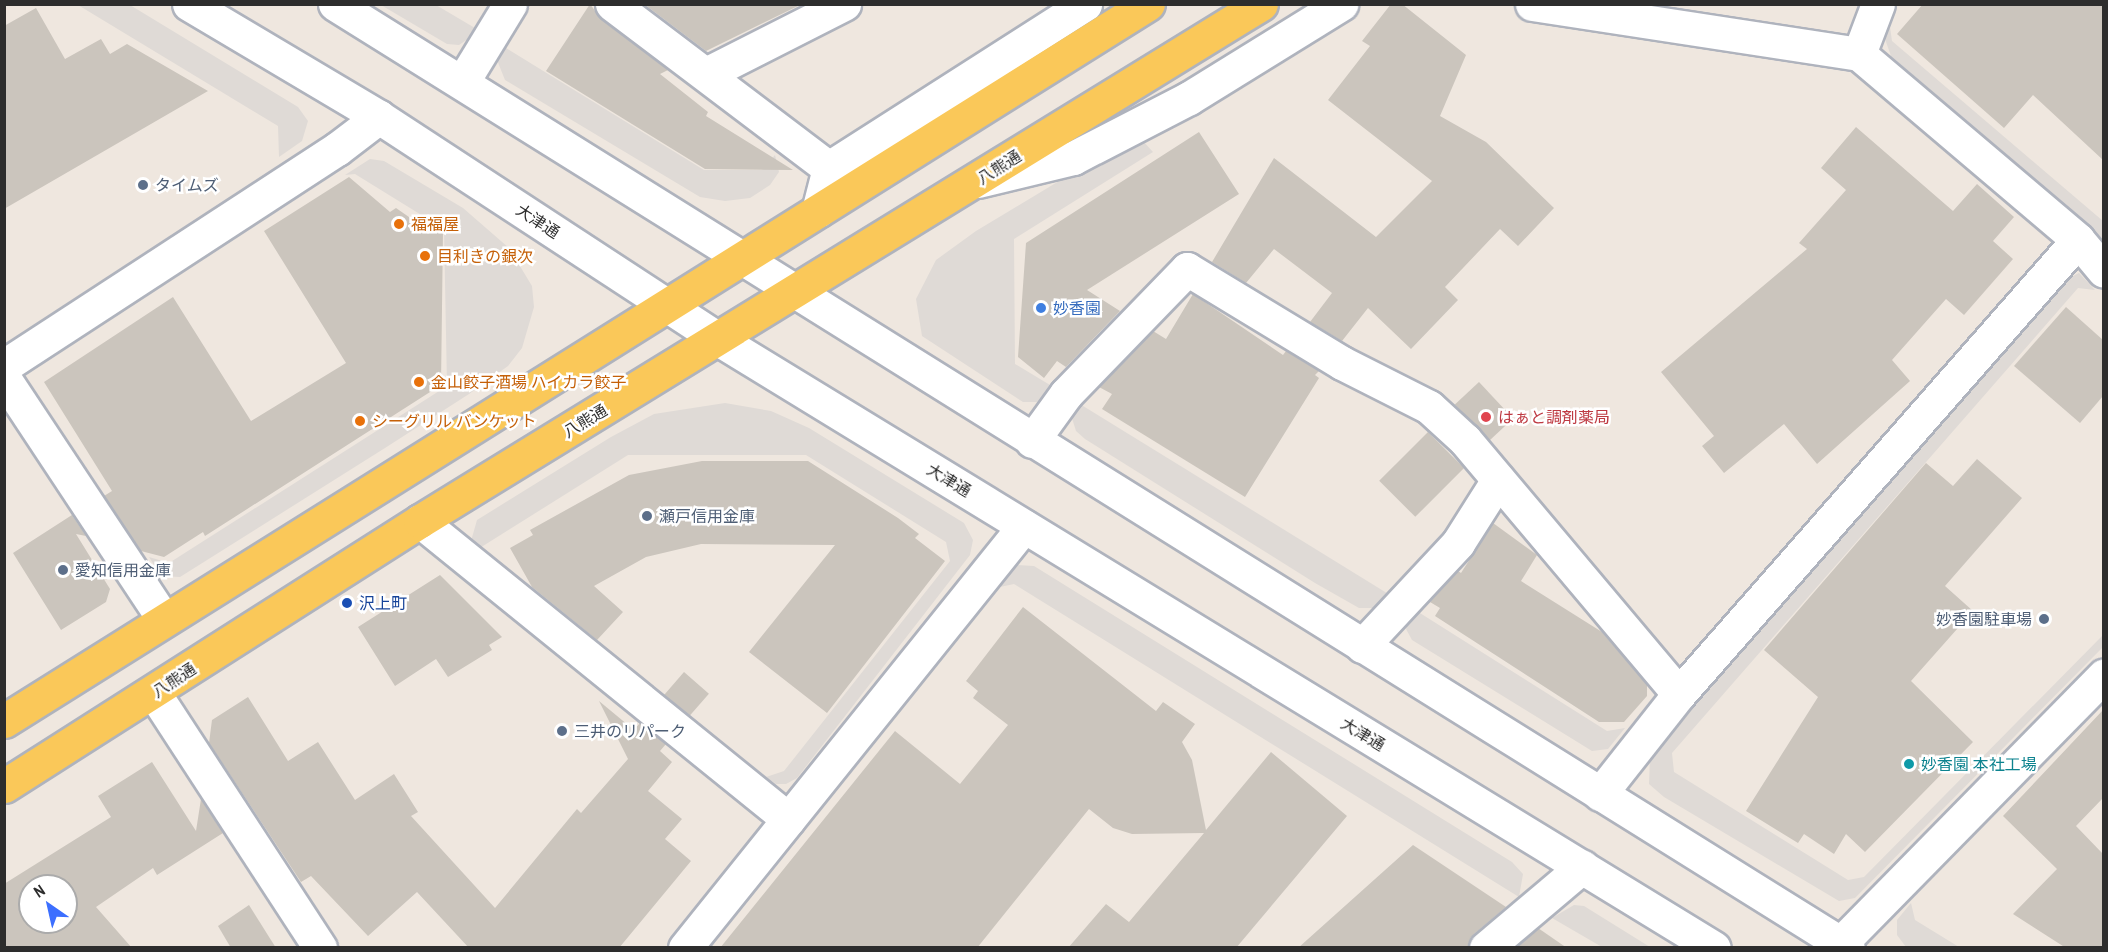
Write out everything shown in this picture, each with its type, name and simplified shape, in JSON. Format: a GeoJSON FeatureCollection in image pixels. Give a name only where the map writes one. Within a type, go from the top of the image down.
{"type":"FeatureCollection","features":[{"type":"Feature","properties":{"kind":"main road"},"geometry":{"type":"LineString","coordinates":[[4,721],[1149,4]]}},
{"type":"Feature","properties":{"kind":"main road","name":"八熊通"},"geometry":{"type":"LineString","coordinates":[[4,786],[154,693],[420,521],[1261,4]]}},
{"type":"Feature","properties":{"kind":"street","name":"大津通"},"geometry":{"type":"LineString","coordinates":[[189,4],[379,117],[718,339],[1714,948]]}},
{"type":"Feature","properties":{"kind":"street"},"geometry":{"type":"LineString","coordinates":[[335,4],[463,81],[794,293],[1844,945],[2103,675]]}},
{"type":"Feature","properties":{"kind":"street"},"geometry":{"type":"LineString","coordinates":[[463,81],[510,4]]}},
{"type":"Feature","properties":{"kind":"street"},"geometry":{"type":"LineString","coordinates":[[612,4],[829,168]]}},
{"type":"Feature","properties":{"kind":"street"},"geometry":{"type":"LineString","coordinates":[[706,74],[844,4]]}},
{"type":"Feature","properties":{"kind":"street"},"geometry":{"type":"LineString","coordinates":[[818,211],[829,168],[1085,4]]}},
{"type":"Feature","properties":{"kind":"street"},"geometry":{"type":"LineString","coordinates":[[974,182],[1072,158],[1189,98],[1341,4]]}},
{"type":"Feature","properties":{"kind":"street"},"geometry":{"type":"LineString","coordinates":[[1532,4],[1859,54],[2078,240],[2103,271]]}},
{"type":"Feature","properties":{"kind":"street"},"geometry":{"type":"LineString","coordinates":[[1859,54],[1878,4]]}},
{"type":"Feature","properties":{"kind":"street"},"geometry":{"type":"LineString","coordinates":[[4,366],[337,149],[379,117]]}},
{"type":"Feature","properties":{"kind":"street"},"geometry":{"type":"LineString","coordinates":[[1600,794],[1678,694],[2078,240]]}},
{"type":"Feature","properties":{"kind":"street"},"geometry":{"type":"LineString","coordinates":[[1032,441],[1066,394],[1187,269],[1342,363],[1429,407],[1498,480],[1678,694]]}},
{"type":"Feature","properties":{"kind":"street"},"geometry":{"type":"LineString","coordinates":[[4,378],[164,620]]}},
{"type":"Feature","properties":{"kind":"street"},"geometry":{"type":"LineString","coordinates":[[1362,646],[1458,543],[1498,480]]}},
{"type":"Feature","properties":{"kind":"street"},"geometry":{"type":"LineString","coordinates":[[420,521],[788,819]]}},
{"type":"Feature","properties":{"kind":"street"},"geometry":{"type":"LineString","coordinates":[[685,948],[1024,526]]}},
{"type":"Feature","properties":{"kind":"street"},"geometry":{"type":"LineString","coordinates":[[154,693],[309,944]]}},
{"type":"Feature","properties":{"kind":"street"},"geometry":{"type":"LineString","coordinates":[[1486,948],[1582,867]]}},
{"type":"Feature","properties":{"kind":"shaded area"},"geometry":{"type":"Polygon","coordinates":[[[78,5],[130,5],[298,107],[308,121],[302,141],[279,157],[278,126],[78,5]]]}},
{"type":"Feature","properties":{"kind":"shaded area"},"geometry":{"type":"Polygon","coordinates":[[[381,5],[436,5],[480,31],[459,45],[447,44],[381,5]]]}},
{"type":"Feature","properties":{"kind":"shaded area"},"geometry":{"type":"Polygon","coordinates":[[[1890,27],[1892,41],[2103,221],[2103,243],[2090,226],[1891,56],[1885,39],[1890,27]]]}},
{"type":"Feature","properties":{"kind":"shaded area"},"geometry":{"type":"Polygon","coordinates":[[[501,45],[704,170],[762,170],[775,155],[779,172],[770,185],[750,198],[725,201],[700,197],[505,80],[495,55],[501,45]]]}},
{"type":"Feature","properties":{"kind":"shaded area"},"geometry":{"type":"Polygon","coordinates":[[[1127,140],[1142,140],[1153,152],[1014,239],[1015,364],[1055,388],[1037,402],[1023,402],[922,336],[916,299],[936,260],[976,231],[1127,140]]]}},
{"type":"Feature","properties":{"kind":"shaded area"},"geometry":{"type":"Polygon","coordinates":[[[370,159],[384,161],[463,208],[509,248],[532,286],[534,307],[522,348],[508,366],[385,448],[180,577],[161,576],[149,557],[169,563],[447,386],[444,229],[355,174],[345,175],[370,159]]]}},
{"type":"Feature","properties":{"kind":"shaded area"},"geometry":{"type":"Polygon","coordinates":[[[2079,273],[2095,290],[2078,288],[1672,753],[1674,772],[1848,880],[1864,877],[2103,635],[2103,647],[1855,898],[1839,901],[1664,797],[1649,784],[1650,757],[2069,278],[2079,273]]]}},
{"type":"Feature","properties":{"kind":"shaded area"},"geometry":{"type":"Polygon","coordinates":[[[1075,401],[1390,595],[1373,608],[1359,608],[1315,583],[1085,439],[1076,431],[1070,412],[1075,401]]]}},
{"type":"Feature","properties":{"kind":"shaded area"},"geometry":{"type":"Polygon","coordinates":[[[725,403],[771,411],[809,428],[964,523],[973,540],[970,555],[797,778],[786,784],[776,784],[766,777],[784,771],[950,561],[946,542],[806,455],[628,455],[475,551],[471,541],[477,520],[611,437],[654,414],[725,403]]]}},
{"type":"Feature","properties":{"kind":"shaded area"},"geometry":{"type":"Polygon","coordinates":[[[1017,565],[1034,566],[1512,862],[1523,874],[1519,897],[1014,584],[995,588],[1017,565]]]}},
{"type":"Feature","properties":{"kind":"shaded area"},"geometry":{"type":"Polygon","coordinates":[[[1412,608],[1607,731],[1625,728],[1608,749],[1592,751],[1412,640],[1406,629],[1412,608]]]}},
{"type":"Feature","properties":{"kind":"shaded area"},"geometry":{"type":"Polygon","coordinates":[[[1911,903],[1915,920],[1959,947],[1906,947],[1897,935],[1897,920],[1911,903]]]}},
{"type":"Feature","properties":{"kind":"shaded area"},"geometry":{"type":"Polygon","coordinates":[[[1574,905],[1584,906],[1650,947],[1602,947],[1552,918],[1574,905]]]}},
{"type":"Feature","properties":{"kind":"building"},"geometry":{"type":"Polygon","coordinates":[[[590,4],[601,19],[668,70],[660,74],[708,112],[706,116],[793,170],[705,169],[546,71],[590,4]]]}},
{"type":"Feature","properties":{"kind":"building"},"geometry":{"type":"Polygon","coordinates":[[[644,4],[802,4],[706,51],[644,4]]]}},
{"type":"Feature","properties":{"kind":"building"},"geometry":{"type":"Polygon","coordinates":[[[1391,4],[1402,4],[1466,55],[1440,116],[1486,142],[1554,208],[1518,246],[1500,229],[1445,287],[1458,300],[1411,349],[1368,308],[1342,341],[1310,322],[1332,293],[1274,249],[1246,283],[1212,262],[1274,158],[1376,237],[1432,181],[1328,100],[1370,46],[1362,41],[1391,4]]]}},
{"type":"Feature","properties":{"kind":"building"},"geometry":{"type":"Polygon","coordinates":[[[1923,4],[2103,4],[2103,160],[2033,95],[2004,128],[1897,34],[1923,4]]]}},
{"type":"Feature","properties":{"kind":"building"},"geometry":{"type":"Polygon","coordinates":[[[36,8],[65,59],[101,39],[110,54],[127,44],[208,91],[4,209],[4,26],[36,8]]]}},
{"type":"Feature","properties":{"kind":"building"},"geometry":{"type":"Polygon","coordinates":[[[1856,127],[1953,211],[1977,184],[2014,217],[1993,241],[2013,259],[1964,315],[1946,299],[1892,360],[1910,381],[1817,464],[1784,424],[1724,473],[1702,446],[1714,436],[1661,372],[1807,249],[1799,243],[1846,190],[1821,168],[1856,127]]]}},
{"type":"Feature","properties":{"kind":"building"},"geometry":{"type":"Polygon","coordinates":[[[1199,132],[1239,194],[1087,290],[1120,311],[1066,367],[1057,361],[1044,378],[1018,357],[1026,243],[1199,132]]]}},
{"type":"Feature","properties":{"kind":"building"},"geometry":{"type":"Polygon","coordinates":[[[349,177],[390,212],[396,208],[429,231],[443,231],[441,385],[205,536],[203,532],[164,557],[141,551],[104,496],[112,491],[44,382],[173,297],[251,421],[346,363],[264,231],[349,177]]]}},
{"type":"Feature","properties":{"kind":"building"},"geometry":{"type":"Polygon","coordinates":[[[1193,294],[1283,355],[1286,351],[1319,371],[1315,375],[1319,378],[1245,497],[1102,409],[1112,394],[1099,387],[1153,331],[1166,339],[1193,294]]]}},
{"type":"Feature","properties":{"kind":"building"},"geometry":{"type":"Polygon","coordinates":[[[2066,307],[2103,340],[2103,396],[2080,423],[2014,366],[2066,307]]]}},
{"type":"Feature","properties":{"kind":"building"},"geometry":{"type":"Polygon","coordinates":[[[1479,382],[1513,419],[1489,441],[1455,405],[1479,382]]]}},
{"type":"Feature","properties":{"kind":"building"},"geometry":{"type":"Polygon","coordinates":[[[1428,432],[1464,468],[1415,517],[1379,481],[1428,432]]]}},
{"type":"Feature","properties":{"kind":"building"},"geometry":{"type":"Polygon","coordinates":[[[1977,459],[2022,498],[1945,586],[1973,611],[1911,681],[1973,742],[1865,852],[1846,834],[1834,854],[1804,834],[1798,843],[1746,811],[1818,697],[1764,650],[1926,463],[1953,486],[1977,459]]]}},
{"type":"Feature","properties":{"kind":"building"},"geometry":{"type":"Polygon","coordinates":[[[702,461],[808,461],[898,518],[919,534],[915,538],[945,561],[827,713],[749,652],[835,545],[701,544],[646,557],[594,586],[623,612],[597,640],[532,587],[510,548],[533,535],[530,530],[629,475],[702,461]]]}},
{"type":"Feature","properties":{"kind":"building"},"geometry":{"type":"Polygon","coordinates":[[[72,515],[86,536],[76,534],[110,589],[106,602],[61,630],[13,553],[72,515]]]}},
{"type":"Feature","properties":{"kind":"building"},"geometry":{"type":"Polygon","coordinates":[[[1493,523],[1537,555],[1521,581],[1602,632],[1647,685],[1647,696],[1624,722],[1599,722],[1435,616],[1440,608],[1430,602],[1458,571],[1461,573],[1493,523]]]}},
{"type":"Feature","properties":{"kind":"building"},"geometry":{"type":"Polygon","coordinates":[[[440,575],[502,637],[489,645],[492,650],[448,677],[436,659],[395,686],[358,627],[440,575]]]}},
{"type":"Feature","properties":{"kind":"building"},"geometry":{"type":"Polygon","coordinates":[[[1023,607],[1156,711],[1163,702],[1195,724],[1182,742],[1192,760],[1206,830],[1271,752],[1347,816],[1236,948],[1068,948],[1106,904],[1129,922],[1204,833],[1132,834],[1113,828],[1089,809],[977,948],[720,948],[895,731],[960,784],[1008,725],[973,698],[978,691],[966,681],[1023,607]]]}},
{"type":"Feature","properties":{"kind":"building"},"geometry":{"type":"Polygon","coordinates":[[[684,672],[709,694],[689,716],[664,695],[684,672]]]}},
{"type":"Feature","properties":{"kind":"building"},"geometry":{"type":"Polygon","coordinates":[[[248,697],[288,761],[318,742],[355,800],[394,774],[418,812],[411,816],[495,908],[577,809],[581,813],[628,759],[599,701],[634,730],[640,723],[666,744],[660,751],[672,762],[648,791],[682,819],[665,839],[691,861],[619,948],[469,948],[417,892],[368,936],[311,876],[301,882],[209,743],[212,720],[248,697]]]}},
{"type":"Feature","properties":{"kind":"building"},"geometry":{"type":"Polygon","coordinates":[[[2103,710],[2103,798],[2076,826],[2103,854],[2103,948],[2066,948],[2013,914],[2057,869],[2003,816],[2103,710]]]}},
{"type":"Feature","properties":{"kind":"building"},"geometry":{"type":"Polygon","coordinates":[[[152,762],[196,831],[201,799],[223,833],[157,875],[153,868],[96,907],[132,948],[4,948],[4,884],[18,875],[18,934],[78,934],[78,874],[20,874],[111,817],[98,796],[152,762]]]}},
{"type":"Feature","properties":{"kind":"building"},"geometry":{"type":"Polygon","coordinates":[[[1413,845],[1506,907],[1474,934],[1468,948],[1298,948],[1413,845]]]}},
{"type":"Feature","properties":{"kind":"building"},"geometry":{"type":"Polygon","coordinates":[[[249,905],[276,948],[231,948],[218,926],[249,905]]]}},
{"type":"Feature","properties":{"kind":"building"},"geometry":{"type":"Polygon","coordinates":[[[1538,928],[1567,948],[1516,948],[1538,928]]]}},
{"type":"Feature","properties":{"kind":"place","name":"タイムズ"},"geometry":{"type":"Point","coordinates":[143,185]}},
{"type":"Feature","properties":{"kind":"place","name":"福福屋"},"geometry":{"type":"Point","coordinates":[399,224]}},
{"type":"Feature","properties":{"kind":"place","name":"目利きの銀次"},"geometry":{"type":"Point","coordinates":[425,256]}},
{"type":"Feature","properties":{"kind":"place","name":"妙香園"},"geometry":{"type":"Point","coordinates":[1041,308]}},
{"type":"Feature","properties":{"kind":"place","name":"金山餃子酒場 ハイカラ餃子"},"geometry":{"type":"Point","coordinates":[419,382]}},
{"type":"Feature","properties":{"kind":"place","name":"はぁと調剤薬局"},"geometry":{"type":"Point","coordinates":[1486,417]}},
{"type":"Feature","properties":{"kind":"place","name":"シーグリル バンケット"},"geometry":{"type":"Point","coordinates":[360,421]}},
{"type":"Feature","properties":{"kind":"place","name":"瀬戸信用金庫"},"geometry":{"type":"Point","coordinates":[647,516]}},
{"type":"Feature","properties":{"kind":"place","name":"愛知信用金庫"},"geometry":{"type":"Point","coordinates":[63,570]}},
{"type":"Feature","properties":{"kind":"place","name":"沢上町"},"geometry":{"type":"Point","coordinates":[347,603]}},
{"type":"Feature","properties":{"kind":"place","name":"妙香園駐車場"},"geometry":{"type":"Point","coordinates":[2044,619]}},
{"type":"Feature","properties":{"kind":"place","name":"三井のリパーク"},"geometry":{"type":"Point","coordinates":[562,731]}},
{"type":"Feature","properties":{"kind":"place","name":"妙香園 本社工場"},"geometry":{"type":"Point","coordinates":[1909,764]}}]}
